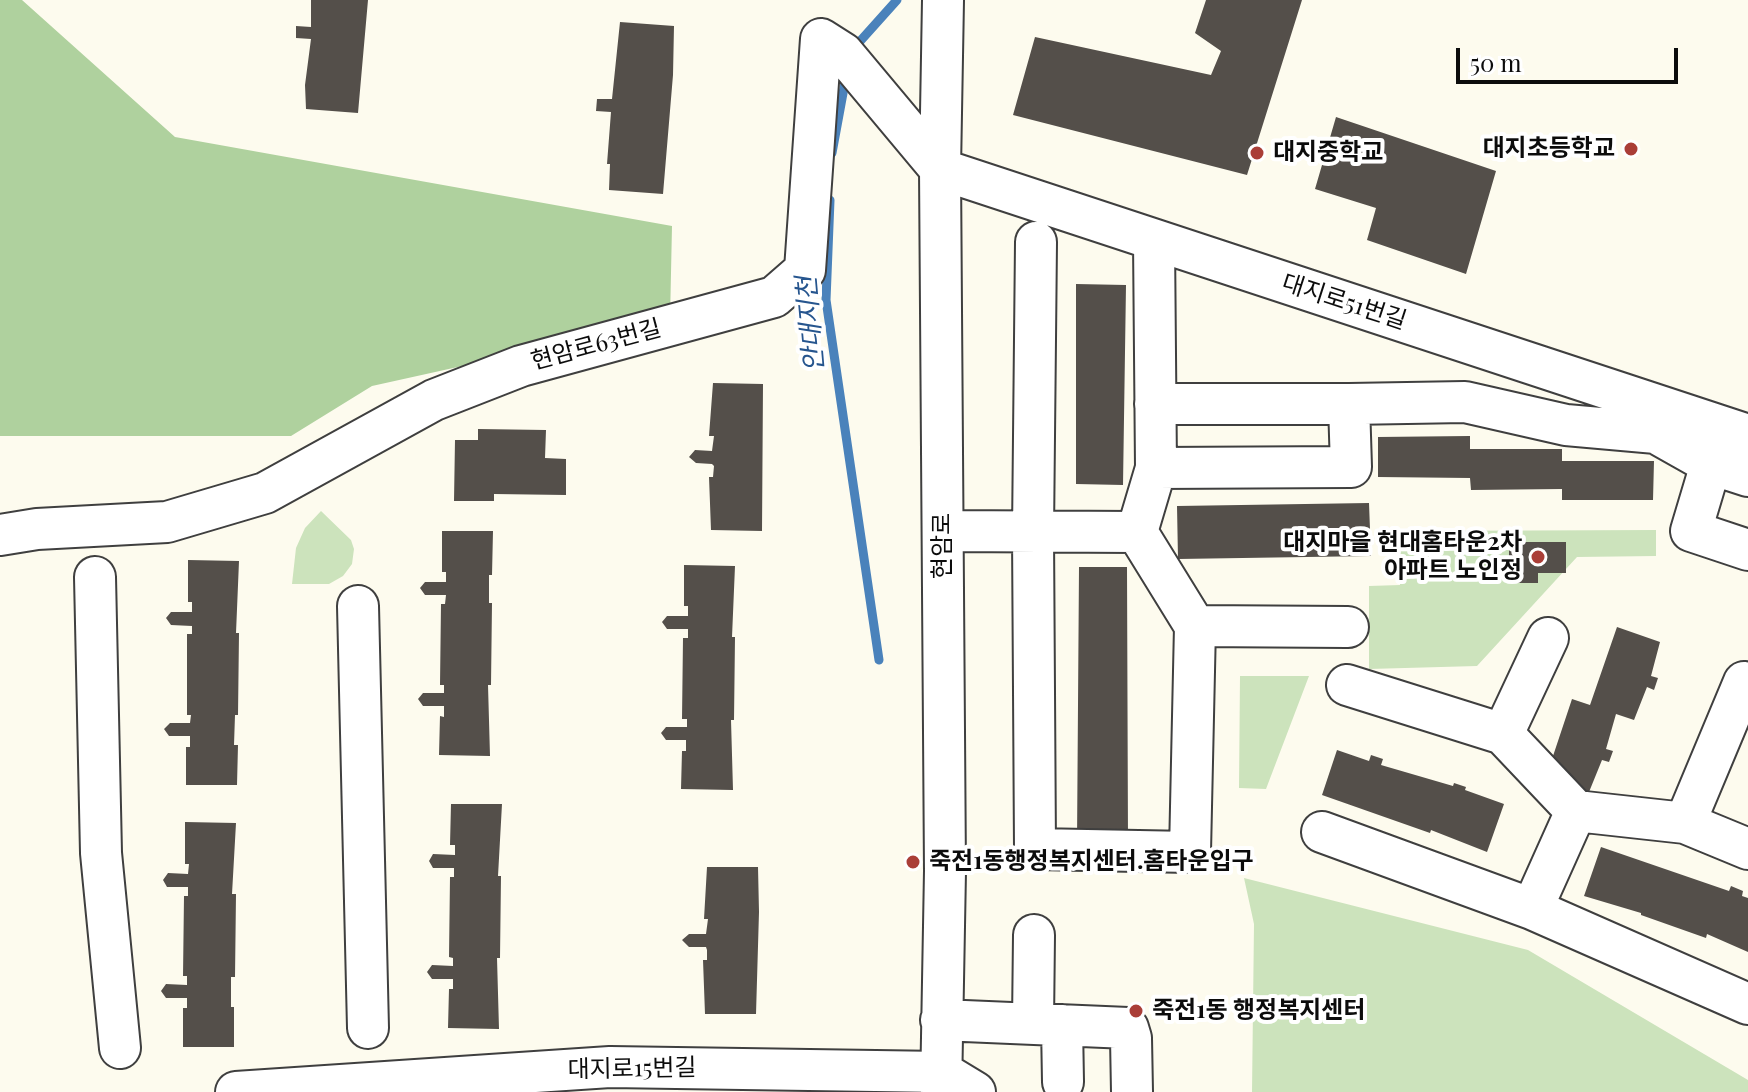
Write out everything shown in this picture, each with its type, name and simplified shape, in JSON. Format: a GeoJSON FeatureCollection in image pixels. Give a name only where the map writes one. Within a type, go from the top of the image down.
{"type":"FeatureCollection","features":[{"type":"Feature","properties":{"kind":"street","name":"현암로"},"geometry":{"type":"LineString","coordinates":[[943,6],[940,169],[945,871],[941,1020],[953,1085]]}},
{"type":"Feature","properties":{"kind":"street","name":"현암로63번길"},"geometry":{"type":"LineString","coordinates":[[0,535],[37,529],[167,522],[265,493],[434,400],[521,366],[774,297],[805,270],[832,46],[940,169]]}},
{"type":"Feature","properties":{"kind":"street","name":"대지로51번길"},"geometry":{"type":"LineString","coordinates":[[940,169],[1748,435]]}},
{"type":"Feature","properties":{"kind":"street"},"geometry":{"type":"LineString","coordinates":[[1036,242],[1033,533],[1035,849],[1190,852],[1195,626],[1137,532],[1156,468],[1154,240]]}},
{"type":"Feature","properties":{"kind":"street"},"geometry":{"type":"LineString","coordinates":[[1155,404],[1465,402],[1566,425],[1656,433],[1711,464],[1748,476]]}},
{"type":"Feature","properties":{"kind":"street"},"geometry":{"type":"LineString","coordinates":[[1156,468],[1351,467],[1349,404]]}},
{"type":"Feature","properties":{"kind":"street"},"geometry":{"type":"LineString","coordinates":[[1711,464],[1691,531],[1748,550]]}},
{"type":"Feature","properties":{"kind":"street"},"geometry":{"type":"LineString","coordinates":[[943,531],[1137,532]]}},
{"type":"Feature","properties":{"kind":"street"},"geometry":{"type":"LineString","coordinates":[[95,577],[101,853],[120,1048]]}},
{"type":"Feature","properties":{"kind":"street"},"geometry":{"type":"LineString","coordinates":[[358,606],[368,1028]]}},
{"type":"Feature","properties":{"kind":"street"},"geometry":{"type":"LineString","coordinates":[[1195,626],[1348,627]]}},
{"type":"Feature","properties":{"kind":"street"},"geometry":{"type":"LineString","coordinates":[[1503,734],[1548,638]]}},
{"type":"Feature","properties":{"kind":"street"},"geometry":{"type":"LineString","coordinates":[[1685,823],[1744,682],[1748,684]]}},
{"type":"Feature","properties":{"kind":"street"},"geometry":{"type":"LineString","coordinates":[[1347,685],[1503,734],[1576,811],[1685,823],[1748,849]]}},
{"type":"Feature","properties":{"kind":"street"},"geometry":{"type":"LineString","coordinates":[[1532,909],[1576,811]]}},
{"type":"Feature","properties":{"kind":"street"},"geometry":{"type":"LineString","coordinates":[[1322,832],[1532,909],[1748,1004]]}},
{"type":"Feature","properties":{"kind":"street"},"geometry":{"type":"LineString","coordinates":[[1034,935],[1048,1024],[1063,1082]]}},
{"type":"Feature","properties":{"kind":"street"},"geometry":{"type":"LineString","coordinates":[[941,1020],[1128,1028],[1132,1092]]}},
{"type":"Feature","properties":{"kind":"street","name":"대지로15번길"},"geometry":{"type":"LineString","coordinates":[[236,1092],[610,1067],[953,1085]]}},
{"type":"Feature","properties":{"kind":"green space"},"geometry":{"type":"Polygon","coordinates":[[[0,0],[22,0],[175,137],[672,226],[670,320],[372,386],[291,436],[0,436],[0,0]]]}},
{"type":"Feature","properties":{"kind":"green space"},"geometry":{"type":"Polygon","coordinates":[[[321,511],[351,540],[354,549],[352,564],[343,576],[329,584],[292,584],[296,548],[305,528],[321,511]]]}},
{"type":"Feature","properties":{"kind":"green space"},"geometry":{"type":"Polygon","coordinates":[[[1656,530],[1656,556],[1577,557],[1477,666],[1369,669],[1369,586],[1400,585],[1400,531],[1656,530]]]}},
{"type":"Feature","properties":{"kind":"green space"},"geometry":{"type":"Polygon","coordinates":[[[1240,676],[1309,676],[1266,789],[1239,788],[1240,676]]]}},
{"type":"Feature","properties":{"kind":"green space"},"geometry":{"type":"Polygon","coordinates":[[[1244,878],[1528,950],[1748,1080],[1748,1092],[1252,1092],[1254,924],[1244,878]]]}},
{"type":"Feature","properties":{"kind":"building"},"geometry":{"type":"Polygon","coordinates":[[[311,0],[368,0],[358,113],[306,109],[305,85],[311,39],[296,38],[296,26],[311,27],[311,0]]]}},
{"type":"Feature","properties":{"kind":"building"},"geometry":{"type":"Polygon","coordinates":[[[1206,0],[1302,0],[1247,175],[1013,115],[1035,37],[1211,75],[1221,51],[1195,33],[1206,0]]]}},
{"type":"Feature","properties":{"kind":"building"},"geometry":{"type":"Polygon","coordinates":[[[620,22],[674,26],[663,194],[609,190],[610,164],[607,164],[611,112],[596,111],[597,99],[612,99],[620,22]]]}},
{"type":"Feature","properties":{"kind":"building"},"geometry":{"type":"Polygon","coordinates":[[[1336,117],[1496,171],[1466,274],[1367,240],[1376,208],[1315,189],[1336,117]]]}},
{"type":"Feature","properties":{"kind":"building"},"geometry":{"type":"Polygon","coordinates":[[[1076,284],[1126,285],[1123,485],[1076,484],[1076,284]]]}},
{"type":"Feature","properties":{"kind":"building"},"geometry":{"type":"Polygon","coordinates":[[[713,383],[763,384],[762,531],[711,530],[709,477],[713,477],[714,466],[696,463],[689,457],[695,450],[712,451],[714,436],[709,436],[713,383]]]}},
{"type":"Feature","properties":{"kind":"building"},"geometry":{"type":"Polygon","coordinates":[[[478,429],[546,430],[545,458],[566,459],[566,495],[494,494],[494,501],[454,501],[455,440],[478,440],[478,429]]]}},
{"type":"Feature","properties":{"kind":"building"},"geometry":{"type":"Polygon","coordinates":[[[1470,436],[1470,449],[1562,449],[1562,461],[1654,461],[1653,500],[1562,500],[1562,489],[1471,490],[1470,478],[1378,477],[1378,437],[1470,436]]]}},
{"type":"Feature","properties":{"kind":"building"},"geometry":{"type":"Polygon","coordinates":[[[1369,503],[1371,556],[1178,559],[1177,506],[1369,503]]]}},
{"type":"Feature","properties":{"kind":"building"},"geometry":{"type":"Polygon","coordinates":[[[442,531],[493,531],[492,575],[489,575],[489,603],[492,603],[491,685],[488,685],[490,756],[439,755],[440,716],[444,717],[444,706],[423,706],[418,699],[423,693],[444,693],[444,685],[440,685],[441,604],[445,604],[446,595],[425,595],[420,588],[425,582],[446,582],[446,572],[442,572],[442,531]]]}},
{"type":"Feature","properties":{"kind":"building","name":"대지마을 현대홈타운2차 아파트 노인정"},"geometry":{"type":"Polygon","coordinates":[[[1509,542],[1566,542],[1566,573],[1538,573],[1538,583],[1509,583],[1509,542]]]}},
{"type":"Feature","properties":{"kind":"building"},"geometry":{"type":"Polygon","coordinates":[[[188,560],[239,561],[236,633],[239,633],[238,715],[235,715],[234,745],[238,745],[237,785],[186,785],[186,747],[190,747],[190,736],[169,736],[164,729],[170,723],[190,723],[191,715],[187,715],[187,634],[192,634],[192,626],[171,625],[166,618],[171,612],[192,612],[192,602],[188,602],[188,560]]]}},
{"type":"Feature","properties":{"kind":"building"},"geometry":{"type":"Polygon","coordinates":[[[684,565],[735,566],[732,637],[735,637],[734,720],[731,720],[733,790],[681,789],[682,751],[686,751],[686,740],[666,740],[661,733],[666,727],[687,727],[687,719],[682,719],[683,638],[688,638],[688,629],[667,629],[662,622],[667,616],[688,616],[688,606],[684,606],[684,565]]]}},
{"type":"Feature","properties":{"kind":"building"},"geometry":{"type":"Polygon","coordinates":[[[1079,567],[1127,567],[1128,843],[1077,842],[1079,567]]]}},
{"type":"Feature","properties":{"kind":"building"},"geometry":{"type":"Polygon","coordinates":[[[1617,627],[1660,642],[1651,676],[1658,678],[1654,690],[1647,687],[1634,720],[1616,714],[1606,749],[1613,751],[1609,762],[1602,760],[1589,792],[1546,777],[1572,699],[1590,705],[1617,627]]]}},
{"type":"Feature","properties":{"kind":"building"},"geometry":{"type":"Polygon","coordinates":[[[1337,750],[1369,761],[1371,755],[1383,759],[1381,765],[1453,786],[1454,783],[1504,804],[1487,852],[1431,830],[1430,833],[1322,795],[1337,750]]]}},
{"type":"Feature","properties":{"kind":"building"},"geometry":{"type":"Polygon","coordinates":[[[451,804],[502,804],[498,876],[501,876],[500,958],[497,958],[499,1029],[448,1028],[449,989],[453,989],[453,979],[432,979],[427,972],[432,965],[453,966],[453,958],[449,957],[450,877],[454,877],[454,868],[433,868],[429,861],[433,854],[455,855],[455,845],[450,845],[451,804]]]}},
{"type":"Feature","properties":{"kind":"building"},"geometry":{"type":"Polygon","coordinates":[[[185,822],[236,823],[232,894],[236,894],[235,977],[231,977],[234,1047],[183,1047],[183,1008],[187,1008],[187,998],[166,998],[161,991],[166,984],[187,985],[187,976],[183,976],[184,896],[188,896],[188,887],[167,887],[163,880],[168,873],[188,874],[189,864],[185,864],[185,822]]]}},
{"type":"Feature","properties":{"kind":"building"},"geometry":{"type":"Polygon","coordinates":[[[1601,847],[1729,891],[1731,886],[1743,891],[1742,896],[1748,898],[1748,952],[1707,934],[1706,938],[1641,913],[1584,896],[1601,847]]]}},
{"type":"Feature","properties":{"kind":"building"},"geometry":{"type":"Polygon","coordinates":[[[707,867],[758,867],[756,1014],[705,1014],[703,960],[707,960],[707,950],[706,947],[689,947],[682,940],[689,934],[706,934],[707,867]]]}},
{"type":"Feature","properties":{"kind":"waterway","name":"안대지천"},"geometry":{"type":"LineString","coordinates":[[854,48],[897,0]]}},
{"type":"Feature","properties":{"kind":"waterway","name":"안대지천"},"geometry":{"type":"LineString","coordinates":[[832,153],[846,77]]}},
{"type":"Feature","properties":{"kind":"waterway","name":"안대지천"},"geometry":{"type":"LineString","coordinates":[[830,200],[826,300],[879,660]]}},
{"type":"Feature","properties":{"kind":"place","name":"대지초등학교"},"geometry":{"type":"Point","coordinates":[1631,149]}},
{"type":"Feature","properties":{"kind":"place","name":"대지중학교"},"geometry":{"type":"Point","coordinates":[1257,153]}},
{"type":"Feature","properties":{"kind":"place","name":"대지마을 현대홈타운2차 아파트 노인정"},"geometry":{"type":"Point","coordinates":[1538,557]}},
{"type":"Feature","properties":{"kind":"place","name":"죽전1동행정복지센터.홈타운입구"},"geometry":{"type":"Point","coordinates":[913,862]}},
{"type":"Feature","properties":{"kind":"place","name":"죽전1동 행정복지센터"},"geometry":{"type":"Point","coordinates":[1136,1011]}}]}
